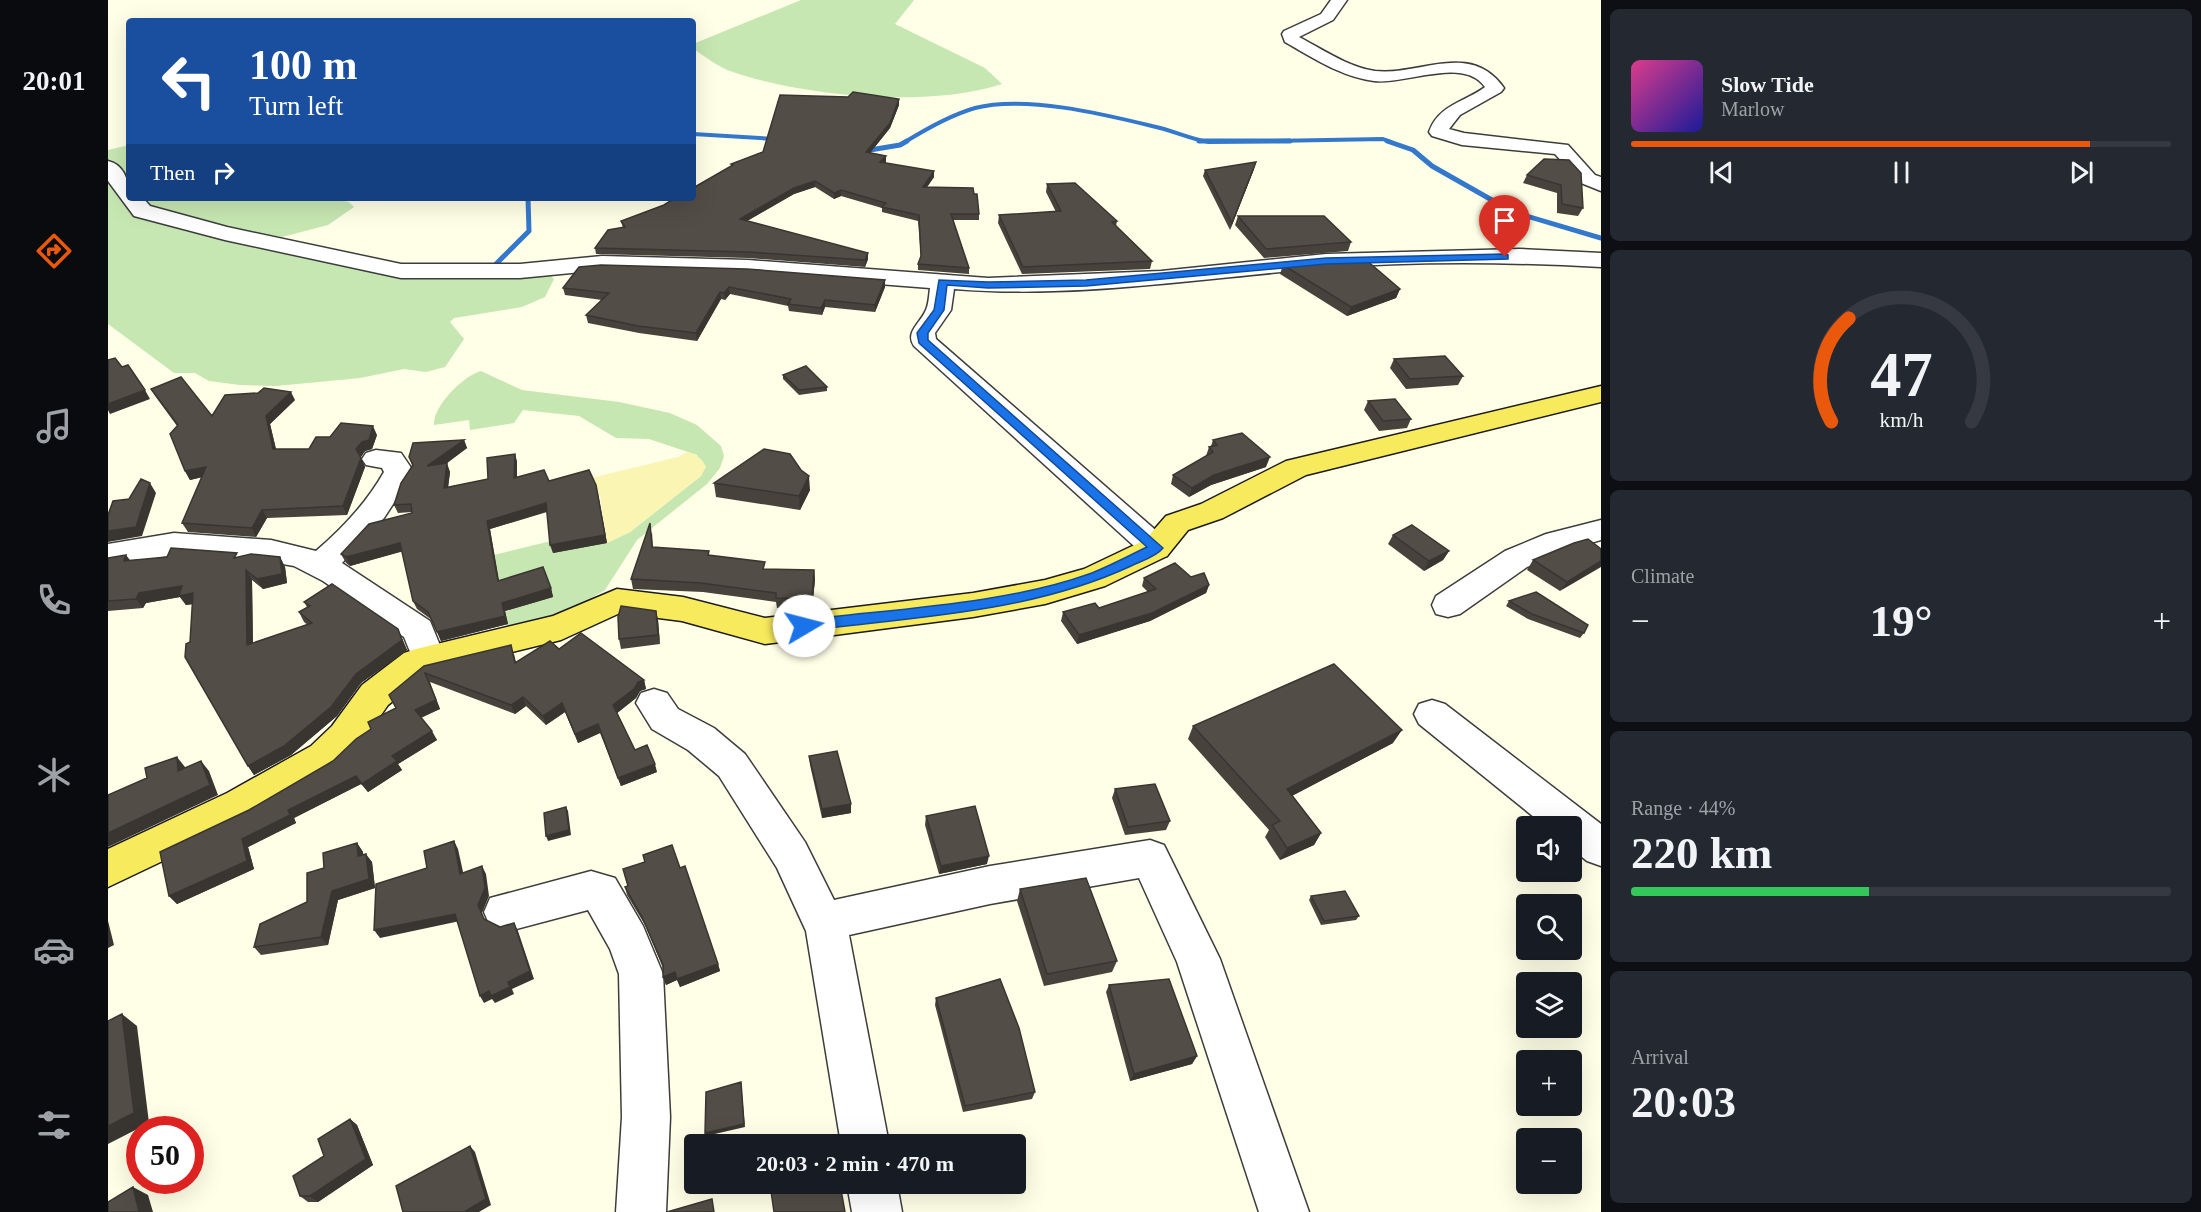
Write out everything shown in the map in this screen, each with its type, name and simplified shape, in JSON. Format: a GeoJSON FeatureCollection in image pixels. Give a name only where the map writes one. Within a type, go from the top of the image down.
{"type":"FeatureCollection","features":[{"type":"Feature","properties":{"kind":"main road"},"geometry":{"type":"LineString","coordinates":[[108,868],[241,805],[324,757],[345,737],[375,695],[416,663],[561,627],[617,601],[683,609],[727,623],[765,631],[973,605],[1045,592],[1094,578],[1156,548],[1177,523],[1212,511],[1296,468],[1601,394]]}},
{"type":"Feature","properties":{"kind":"street"},"geometry":{"type":"LineString","coordinates":[[1339,0],[1327,17],[1290,33],[1291,39],[1343,65],[1376,76],[1443,68],[1477,72],[1487,77],[1494,88],[1454,112],[1444,121],[1439,132],[1462,140],[1561,149],[1588,179],[1601,185]]}},
{"type":"Feature","properties":{"kind":"street"},"geometry":{"type":"LineString","coordinates":[[108,167],[126,190]]}},
{"type":"Feature","properties":{"kind":"street"},"geometry":{"type":"LineString","coordinates":[[134,201],[142,211],[246,237],[401,271],[464,273],[490,269],[520,272],[602,263],[748,267],[988,285],[1086,283],[1326,261],[1519,256],[1601,260]]}},
{"type":"Feature","properties":{"kind":"street"},"geometry":{"type":"LineString","coordinates":[[943,282],[939,310],[923,333],[923,341],[1156,548]]}},
{"type":"Feature","properties":{"kind":"street"},"geometry":{"type":"LineString","coordinates":[[320,565],[356,533],[390,488],[399,472],[391,459],[376,459]]}},
{"type":"Feature","properties":{"kind":"street"},"geometry":{"type":"LineString","coordinates":[[1448,605],[1516,559],[1557,542],[1601,530]]}},
{"type":"Feature","properties":{"kind":"street"},"geometry":{"type":"LineString","coordinates":[[108,555],[174,544],[271,551],[302,557],[320,565],[418,630],[429,660]]}},
{"type":"Feature","properties":{"kind":"street"},"geometry":{"type":"LineString","coordinates":[[654,703],[665,719],[700,739],[732,765],[791,855],[827,930],[863,1134]]}},
{"type":"Feature","properties":{"kind":"street"},"geometry":{"type":"LineString","coordinates":[[1432,714],[1601,848]]}},
{"type":"Feature","properties":{"kind":"street"},"geometry":{"type":"LineString","coordinates":[[827,930],[831,922],[842,917],[990,885],[1150,858],[1198,959],[1284,1212]]}},
{"type":"Feature","properties":{"kind":"street"},"geometry":{"type":"LineString","coordinates":[[505,912],[591,890],[600,891],[628,940],[640,974],[641,986],[646,1117],[641,1212]]}},
{"type":"Feature","properties":{"kind":"street"},"geometry":{"type":"LineString","coordinates":[[874,1194],[877,1212]]}},
{"type":"Feature","properties":{"kind":"green space"},"geometry":{"type":"Polygon","coordinates":[[[801,0],[914,0],[895,24],[985,68],[1002,84],[939,96],[867,96],[831,93],[762,81],[733,72],[717,65],[696,51],[696,43],[801,0]]]}},
{"type":"Feature","properties":{"kind":"green space"},"geometry":{"type":"Polygon","coordinates":[[[126,146],[126,201],[344,201],[354,207],[328,225],[282,237],[239,230],[359,268],[548,273],[554,279],[545,297],[522,307],[454,318],[450,322],[464,339],[445,367],[426,372],[404,369],[360,378],[276,386],[240,385],[209,381],[195,373],[174,373],[108,324],[108,150],[126,146]]]}},
{"type":"Feature","properties":{"kind":"green space"},"geometry":{"type":"Polygon","coordinates":[[[481,371],[522,390],[619,402],[670,413],[697,425],[721,446],[724,456],[720,468],[707,484],[637,540],[605,590],[565,614],[508,629],[504,612],[553,596],[500,586],[494,555],[551,541],[553,553],[607,543],[630,532],[701,476],[697,455],[649,439],[616,438],[579,416],[523,410],[514,423],[470,430],[469,420],[434,425],[438,409],[450,393],[466,379],[481,371]]]}},
{"type":"Feature","properties":{"kind":"sand"},"geometry":{"type":"Polygon","coordinates":[[[687,452],[699,457],[706,467],[701,476],[630,532],[607,543],[600,496],[591,478],[678,457],[687,452]]]}},
{"type":"Feature","properties":{"kind":"building"},"geometry":{"type":"Polygon","coordinates":[[[853,92],[899,99],[890,123],[866,152],[886,156],[880,162],[934,171],[923,187],[973,188],[974,194],[977,194],[979,214],[951,214],[969,268],[918,264],[921,256],[919,215],[882,207],[886,203],[841,190],[834,193],[815,181],[794,188],[740,219],[868,253],[865,260],[748,252],[595,248],[608,230],[625,227],[621,221],[670,201],[696,201],[696,186],[733,165],[731,164],[763,152],[780,95],[848,97],[853,92]]]}},
{"type":"Feature","properties":{"kind":"building"},"geometry":{"type":"Polygon","coordinates":[[[1544,159],[1569,160],[1581,173],[1583,208],[1562,204],[1561,185],[1527,175],[1544,159]]]}},
{"type":"Feature","properties":{"kind":"building"},"geometry":{"type":"Polygon","coordinates":[[[1256,162],[1232,223],[1205,170],[1256,162]]]}},
{"type":"Feature","properties":{"kind":"building"},"geometry":{"type":"Polygon","coordinates":[[[1075,183],[1117,221],[1112,222],[1152,261],[1023,267],[999,215],[1061,211],[1047,184],[1075,183]]]}},
{"type":"Feature","properties":{"kind":"building"},"geometry":{"type":"Polygon","coordinates":[[[1238,216],[1324,216],[1351,242],[1266,249],[1238,216]]]}},
{"type":"Feature","properties":{"kind":"building"},"geometry":{"type":"Polygon","coordinates":[[[1365,259],[1400,289],[1351,307],[1283,265],[1365,259]]]}},
{"type":"Feature","properties":{"kind":"building"},"geometry":{"type":"Polygon","coordinates":[[[601,265],[747,269],[885,280],[875,305],[825,300],[821,308],[788,304],[791,299],[729,287],[724,293],[720,292],[696,333],[638,326],[586,315],[609,293],[563,288],[579,267],[601,265]]]}},
{"type":"Feature","properties":{"kind":"building"},"geometry":{"type":"Polygon","coordinates":[[[1445,356],[1463,376],[1410,379],[1394,359],[1445,356]]]}},
{"type":"Feature","properties":{"kind":"building"},"geometry":{"type":"Polygon","coordinates":[[[115,358],[122,367],[128,365],[145,390],[108,404],[108,360],[115,358]]]}},
{"type":"Feature","properties":{"kind":"building"},"geometry":{"type":"Polygon","coordinates":[[[806,366],[827,387],[799,390],[783,375],[806,366]]]}},
{"type":"Feature","properties":{"kind":"building"},"geometry":{"type":"Polygon","coordinates":[[[181,377],[212,416],[225,395],[258,393],[264,388],[291,392],[266,416],[273,449],[309,449],[316,437],[330,437],[341,423],[373,426],[369,440],[362,442],[356,449],[361,458],[343,506],[262,510],[252,528],[182,523],[206,467],[185,471],[170,434],[178,425],[151,389],[181,377]]]}},
{"type":"Feature","properties":{"kind":"building"},"geometry":{"type":"Polygon","coordinates":[[[1395,399],[1411,419],[1383,421],[1368,401],[1395,399]]]}},
{"type":"Feature","properties":{"kind":"building"},"geometry":{"type":"Polygon","coordinates":[[[1242,433],[1270,457],[1214,475],[1192,488],[1173,475],[1213,452],[1209,447],[1217,445],[1213,440],[1242,433]]]}},
{"type":"Feature","properties":{"kind":"building"},"geometry":{"type":"Polygon","coordinates":[[[464,440],[427,466],[447,463],[444,488],[488,479],[487,458],[515,454],[514,478],[544,470],[549,481],[589,470],[596,485],[605,535],[550,545],[546,503],[487,521],[498,581],[543,567],[551,588],[502,603],[505,616],[437,632],[428,612],[413,601],[400,543],[346,557],[341,554],[369,524],[412,513],[411,504],[394,505],[401,483],[413,465],[409,457],[413,443],[464,440]]]}},
{"type":"Feature","properties":{"kind":"building"},"geometry":{"type":"Polygon","coordinates":[[[764,449],[790,454],[801,470],[809,476],[799,496],[714,483],[764,449]]]}},
{"type":"Feature","properties":{"kind":"building"},"geometry":{"type":"Polygon","coordinates":[[[141,479],[150,483],[136,527],[108,531],[108,515],[113,501],[129,499],[141,479]]]}},
{"type":"Feature","properties":{"kind":"building"},"geometry":{"type":"Polygon","coordinates":[[[650,523],[652,547],[709,551],[708,555],[765,562],[763,569],[814,570],[812,599],[776,598],[776,593],[701,583],[631,579],[650,523]]]}},
{"type":"Feature","properties":{"kind":"building"},"geometry":{"type":"Polygon","coordinates":[[[1412,525],[1449,551],[1429,561],[1393,535],[1412,525]]]}},
{"type":"Feature","properties":{"kind":"building"},"geometry":{"type":"Polygon","coordinates":[[[1588,539],[1601,549],[1601,561],[1567,582],[1533,560],[1574,543],[1588,539]]]}},
{"type":"Feature","properties":{"kind":"building"},"geometry":{"type":"Polygon","coordinates":[[[171,548],[237,553],[234,558],[251,554],[280,557],[282,574],[257,579],[246,570],[247,645],[312,623],[299,612],[310,606],[304,602],[332,584],[398,629],[402,640],[356,674],[331,707],[284,746],[248,766],[185,657],[186,644],[190,642],[193,593],[179,596],[182,586],[139,593],[136,599],[108,601],[108,558],[126,555],[124,561],[167,557],[171,548]]]}},
{"type":"Feature","properties":{"kind":"building"},"geometry":{"type":"Polygon","coordinates":[[[1175,563],[1191,577],[1204,573],[1209,585],[1152,613],[1079,635],[1063,612],[1095,603],[1099,608],[1156,589],[1144,578],[1175,563]]]}},
{"type":"Feature","properties":{"kind":"building"},"geometry":{"type":"Polygon","coordinates":[[[1536,592],[1588,625],[1584,633],[1532,614],[1509,601],[1536,592]]]}},
{"type":"Feature","properties":{"kind":"building"},"geometry":{"type":"Polygon","coordinates":[[[621,606],[656,611],[658,635],[619,639],[618,617],[621,606]]]}},
{"type":"Feature","properties":{"kind":"building"},"geometry":{"type":"Polygon","coordinates":[[[581,633],[644,680],[638,682],[634,689],[613,705],[635,750],[647,745],[655,764],[618,778],[598,724],[575,734],[562,703],[543,716],[523,697],[511,705],[425,673],[436,700],[415,710],[432,731],[392,756],[397,761],[362,784],[356,776],[288,810],[290,815],[242,839],[247,861],[169,896],[160,852],[249,810],[333,761],[356,739],[371,729],[368,722],[396,708],[389,695],[424,666],[511,645],[515,663],[550,641],[559,649],[581,633]]]}},
{"type":"Feature","properties":{"kind":"building"},"geometry":{"type":"Polygon","coordinates":[[[1334,664],[1402,730],[1287,789],[1321,833],[1287,848],[1272,825],[1280,821],[1193,726],[1334,664]]]}},
{"type":"Feature","properties":{"kind":"building"},"geometry":{"type":"Polygon","coordinates":[[[837,751],[851,804],[822,809],[809,756],[837,751]]]}},
{"type":"Feature","properties":{"kind":"building"},"geometry":{"type":"Polygon","coordinates":[[[177,757],[178,771],[201,761],[210,785],[108,833],[108,795],[147,778],[145,768],[177,757]]]}},
{"type":"Feature","properties":{"kind":"building"},"geometry":{"type":"Polygon","coordinates":[[[1155,784],[1170,821],[1128,827],[1115,789],[1155,784]]]}},
{"type":"Feature","properties":{"kind":"building"},"geometry":{"type":"Polygon","coordinates":[[[975,806],[989,856],[941,866],[926,816],[975,806]]]}},
{"type":"Feature","properties":{"kind":"building"},"geometry":{"type":"Polygon","coordinates":[[[566,807],[569,830],[546,836],[544,813],[566,807]]]}},
{"type":"Feature","properties":{"kind":"building"},"geometry":{"type":"Polygon","coordinates":[[[454,841],[460,874],[482,866],[485,888],[478,905],[484,919],[500,927],[514,923],[530,971],[508,982],[510,987],[491,996],[489,991],[480,996],[455,914],[374,930],[376,884],[427,868],[424,851],[454,841]]]}},
{"type":"Feature","properties":{"kind":"building"},"geometry":{"type":"Polygon","coordinates":[[[357,843],[358,856],[366,854],[369,879],[332,891],[321,937],[254,947],[260,924],[307,902],[307,873],[324,868],[323,853],[357,843]]]}},
{"type":"Feature","properties":{"kind":"building"},"geometry":{"type":"Polygon","coordinates":[[[672,845],[680,868],[685,866],[718,964],[677,979],[675,972],[663,977],[663,965],[642,917],[625,887],[628,886],[623,869],[645,862],[643,855],[672,845]]]}},
{"type":"Feature","properties":{"kind":"building"},"geometry":{"type":"Polygon","coordinates":[[[1086,878],[1117,961],[1047,974],[1020,889],[1086,878]]]}},
{"type":"Feature","properties":{"kind":"building"},"geometry":{"type":"Polygon","coordinates":[[[1345,891],[1359,916],[1324,921],[1311,896],[1345,891]]]}},
{"type":"Feature","properties":{"kind":"building"},"geometry":{"type":"Polygon","coordinates":[[[1000,979],[1019,1028],[1035,1092],[965,1106],[936,998],[1000,979]]]}},
{"type":"Feature","properties":{"kind":"building"},"geometry":{"type":"Polygon","coordinates":[[[1169,979],[1197,1056],[1134,1074],[1109,985],[1169,979]]]}},
{"type":"Feature","properties":{"kind":"building"},"geometry":{"type":"Polygon","coordinates":[[[122,1014],[134,1113],[108,1126],[108,1021],[122,1014]]]}},
{"type":"Feature","properties":{"kind":"building"},"geometry":{"type":"Polygon","coordinates":[[[741,1082],[744,1124],[705,1133],[706,1092],[741,1082]]]}},
{"type":"Feature","properties":{"kind":"building"},"geometry":{"type":"Polygon","coordinates":[[[350,1119],[366,1159],[310,1196],[300,1196],[293,1176],[324,1156],[318,1139],[350,1119]]]}},
{"type":"Feature","properties":{"kind":"building"},"geometry":{"type":"Polygon","coordinates":[[[470,1146],[486,1199],[464,1212],[403,1212],[396,1186],[470,1146]]]}},
{"type":"Feature","properties":{"kind":"building"},"geometry":{"type":"Polygon","coordinates":[[[126,1191],[126,1194],[135,1194],[139,1212],[108,1212],[108,1202],[126,1191]]]}},
{"type":"Feature","properties":{"kind":"building"},"geometry":{"type":"Polygon","coordinates":[[[771,1194],[842,1194],[845,1212],[774,1212],[771,1194]]]}},
{"type":"Feature","properties":{"kind":"building"},"geometry":{"type":"Polygon","coordinates":[[[712,1199],[714,1212],[667,1212],[712,1199]]]}},
{"type":"Feature","properties":{"kind":"waterway"},"geometry":{"type":"LineString","coordinates":[[905,142],[966,111],[995,105],[1016,104],[1064,108],[1111,116],[1204,141]]}},
{"type":"Feature","properties":{"kind":"waterway"},"geometry":{"type":"LineString","coordinates":[[696,134],[775,139]]}},
{"type":"Feature","properties":{"kind":"waterway"},"geometry":{"type":"LineString","coordinates":[[1267,141],[1383,139],[1391,142]]}},
{"type":"Feature","properties":{"kind":"waterway"},"geometry":{"type":"LineString","coordinates":[[864,151],[900,145],[907,141]]}},
{"type":"Feature","properties":{"kind":"waterway"},"geometry":{"type":"LineString","coordinates":[[1199,141],[1204,141]]}},
{"type":"Feature","properties":{"kind":"waterway"},"geometry":{"type":"LineString","coordinates":[[1204,141],[1267,141]]}},
{"type":"Feature","properties":{"kind":"waterway"},"geometry":{"type":"LineString","coordinates":[[1204,141],[1267,141]]}},
{"type":"Feature","properties":{"kind":"waterway"},"geometry":{"type":"LineString","coordinates":[[1267,141],[1290,141]]}},
{"type":"Feature","properties":{"kind":"waterway"},"geometry":{"type":"LineString","coordinates":[[1387,141],[1413,150],[1432,166],[1513,212],[1601,238]]}},
{"type":"Feature","properties":{"kind":"waterway"},"geometry":{"type":"LineString","coordinates":[[491,269],[529,231],[528,201]]}},
{"type":"Feature","properties":{"kind":"route"},"geometry":{"type":"LineString","coordinates":[[804,626],[973,605],[1045,592],[1094,578],[1156,548],[923,341],[923,333],[928,323],[939,310],[943,282],[988,285],[1086,283],[1161,278],[1326,261],[1505,257]]}}]}
